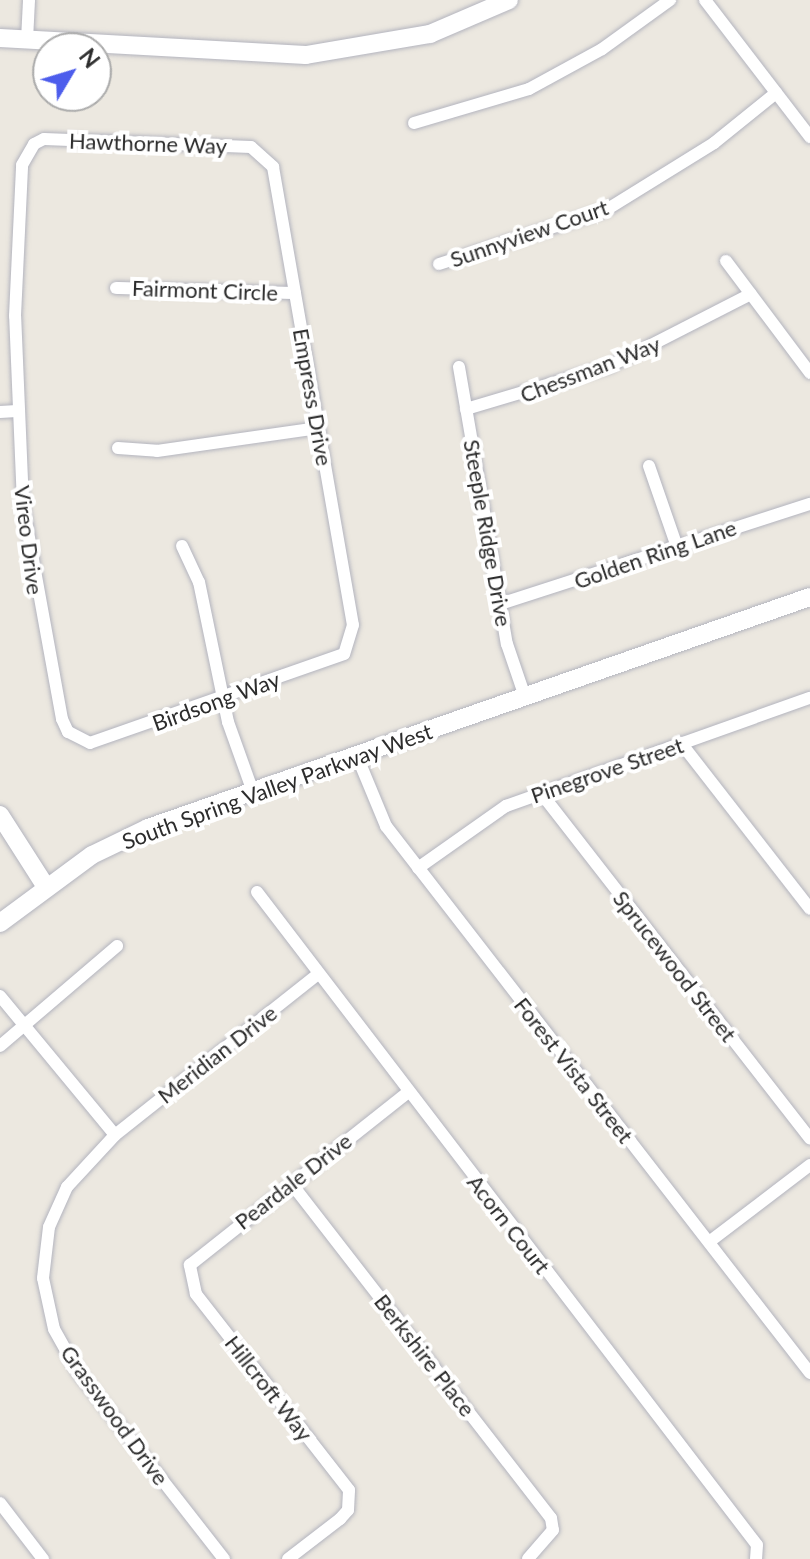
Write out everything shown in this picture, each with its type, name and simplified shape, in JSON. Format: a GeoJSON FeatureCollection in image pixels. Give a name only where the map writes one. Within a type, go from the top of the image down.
{"type":"FeatureCollection","features":[{"type":"Feature","properties":{"kind":"street"},"geometry":{"type":"LineString","coordinates":[[27,40],[29,0]]}},
{"type":"Feature","properties":{"kind":"street"},"geometry":{"type":"LineString","coordinates":[[0,38],[306,55],[430,34],[509,0]]}},
{"type":"Feature","properties":{"kind":"street"},"geometry":{"type":"LineString","coordinates":[[414,123],[529,89],[602,49],[670,0]]}},
{"type":"Feature","properties":{"kind":"street"},"geometry":{"type":"LineString","coordinates":[[705,0],[810,137]]}},
{"type":"Feature","properties":{"kind":"street","name":"Sunnyview Court"},"geometry":{"type":"LineString","coordinates":[[439,264],[606,210],[714,143],[776,93]]}},
{"type":"Feature","properties":{"kind":"street","name":"Hawthorne Way"},"geometry":{"type":"LineString","coordinates":[[34,144],[44,139],[235,146],[261,152]]}},
{"type":"Feature","properties":{"kind":"street","name":"Vireo Drive"},"geometry":{"type":"LineString","coordinates":[[34,144],[22,165],[17,411],[23,504],[39,612],[62,719],[78,739]]}},
{"type":"Feature","properties":{"kind":"street","name":"Empress Drive"},"geometry":{"type":"LineString","coordinates":[[261,152],[273,167],[353,625],[350,646]]}},
{"type":"Feature","properties":{"kind":"street"},"geometry":{"type":"LineString","coordinates":[[726,261],[810,373]]}},
{"type":"Feature","properties":{"kind":"street","name":"Fairmont Circle"},"geometry":{"type":"LineString","coordinates":[[116,288],[295,293]]}},
{"type":"Feature","properties":{"kind":"street","name":"Chessman Way"},"geometry":{"type":"LineString","coordinates":[[466,409],[610,366],[751,294]]}},
{"type":"Feature","properties":{"kind":"street","name":"Steeple Ridge Drive"},"geometry":{"type":"LineString","coordinates":[[459,367],[500,604],[525,697]]}},
{"type":"Feature","properties":{"kind":"street"},"geometry":{"type":"LineString","coordinates":[[0,412],[17,411]]}},
{"type":"Feature","properties":{"kind":"street"},"geometry":{"type":"LineString","coordinates":[[118,448],[157,451],[318,428]]}},
{"type":"Feature","properties":{"kind":"street"},"geometry":{"type":"LineString","coordinates":[[649,466],[677,547]]}},
{"type":"Feature","properties":{"kind":"street","name":"Golden Ring Lane"},"geometry":{"type":"LineString","coordinates":[[500,604],[810,504]]}},
{"type":"Feature","properties":{"kind":"street"},"geometry":{"type":"LineString","coordinates":[[182,546],[199,582],[222,699],[253,792]]}},
{"type":"Feature","properties":{"kind":"street","name":"South Spring Valley Parkway West"},"geometry":{"type":"LineString","coordinates":[[0,923],[92,855],[148,828],[810,597]]}},
{"type":"Feature","properties":{"kind":"street","name":"Birdsong Way"},"geometry":{"type":"LineString","coordinates":[[78,739],[102,742],[344,654],[350,646]]}},
{"type":"Feature","properties":{"kind":"street","name":"Pinegrove Street"},"geometry":{"type":"LineString","coordinates":[[418,868],[483,819],[541,793],[810,698]]}},
{"type":"Feature","properties":{"kind":"street"},"geometry":{"type":"LineString","coordinates":[[681,743],[810,909]]}},
{"type":"Feature","properties":{"kind":"street","name":"Forest Vista Street"},"geometry":{"type":"LineString","coordinates":[[357,756],[386,826],[810,1373]]}},
{"type":"Feature","properties":{"kind":"street","name":"Sprucewood Street"},"geometry":{"type":"LineString","coordinates":[[541,793],[810,1139]]}},
{"type":"Feature","properties":{"kind":"street"},"geometry":{"type":"LineString","coordinates":[[0,815],[46,887]]}},
{"type":"Feature","properties":{"kind":"street","name":"Acorn Court"},"geometry":{"type":"LineString","coordinates":[[257,892],[407,1093],[757,1545],[757,1557]]}},
{"type":"Feature","properties":{"kind":"street"},"geometry":{"type":"LineString","coordinates":[[0,1046],[117,946]]}},
{"type":"Feature","properties":{"kind":"street","name":"Meridian Drive"},"geometry":{"type":"LineString","coordinates":[[115,1135],[318,974]]}},
{"type":"Feature","properties":{"kind":"street"},"geometry":{"type":"LineString","coordinates":[[0,996],[115,1135]]}},
{"type":"Feature","properties":{"kind":"street","name":"Peardale Drive"},"geometry":{"type":"LineString","coordinates":[[189,1275],[196,1256],[407,1093]]}},
{"type":"Feature","properties":{"kind":"street","name":"Grasswood Drive"},"geometry":{"type":"LineString","coordinates":[[115,1135],[67,1187],[49,1227],[46,1301],[54,1329],[78,1372],[224,1559]]}},
{"type":"Feature","properties":{"kind":"street"},"geometry":{"type":"LineString","coordinates":[[709,1242],[810,1165]]}},
{"type":"Feature","properties":{"kind":"street","name":"Berkshire Place"},"geometry":{"type":"LineString","coordinates":[[291,1183],[551,1518],[553,1530],[528,1559]]}},
{"type":"Feature","properties":{"kind":"street","name":"Hillcroft Way"},"geometry":{"type":"LineString","coordinates":[[189,1275],[196,1294],[349,1490],[349,1501],[340,1519],[288,1559]]}},
{"type":"Feature","properties":{"kind":"street"},"geometry":{"type":"LineString","coordinates":[[797,1356],[810,1346]]}},
{"type":"Feature","properties":{"kind":"street"},"geometry":{"type":"LineString","coordinates":[[0,1503],[43,1559]]}}]}
